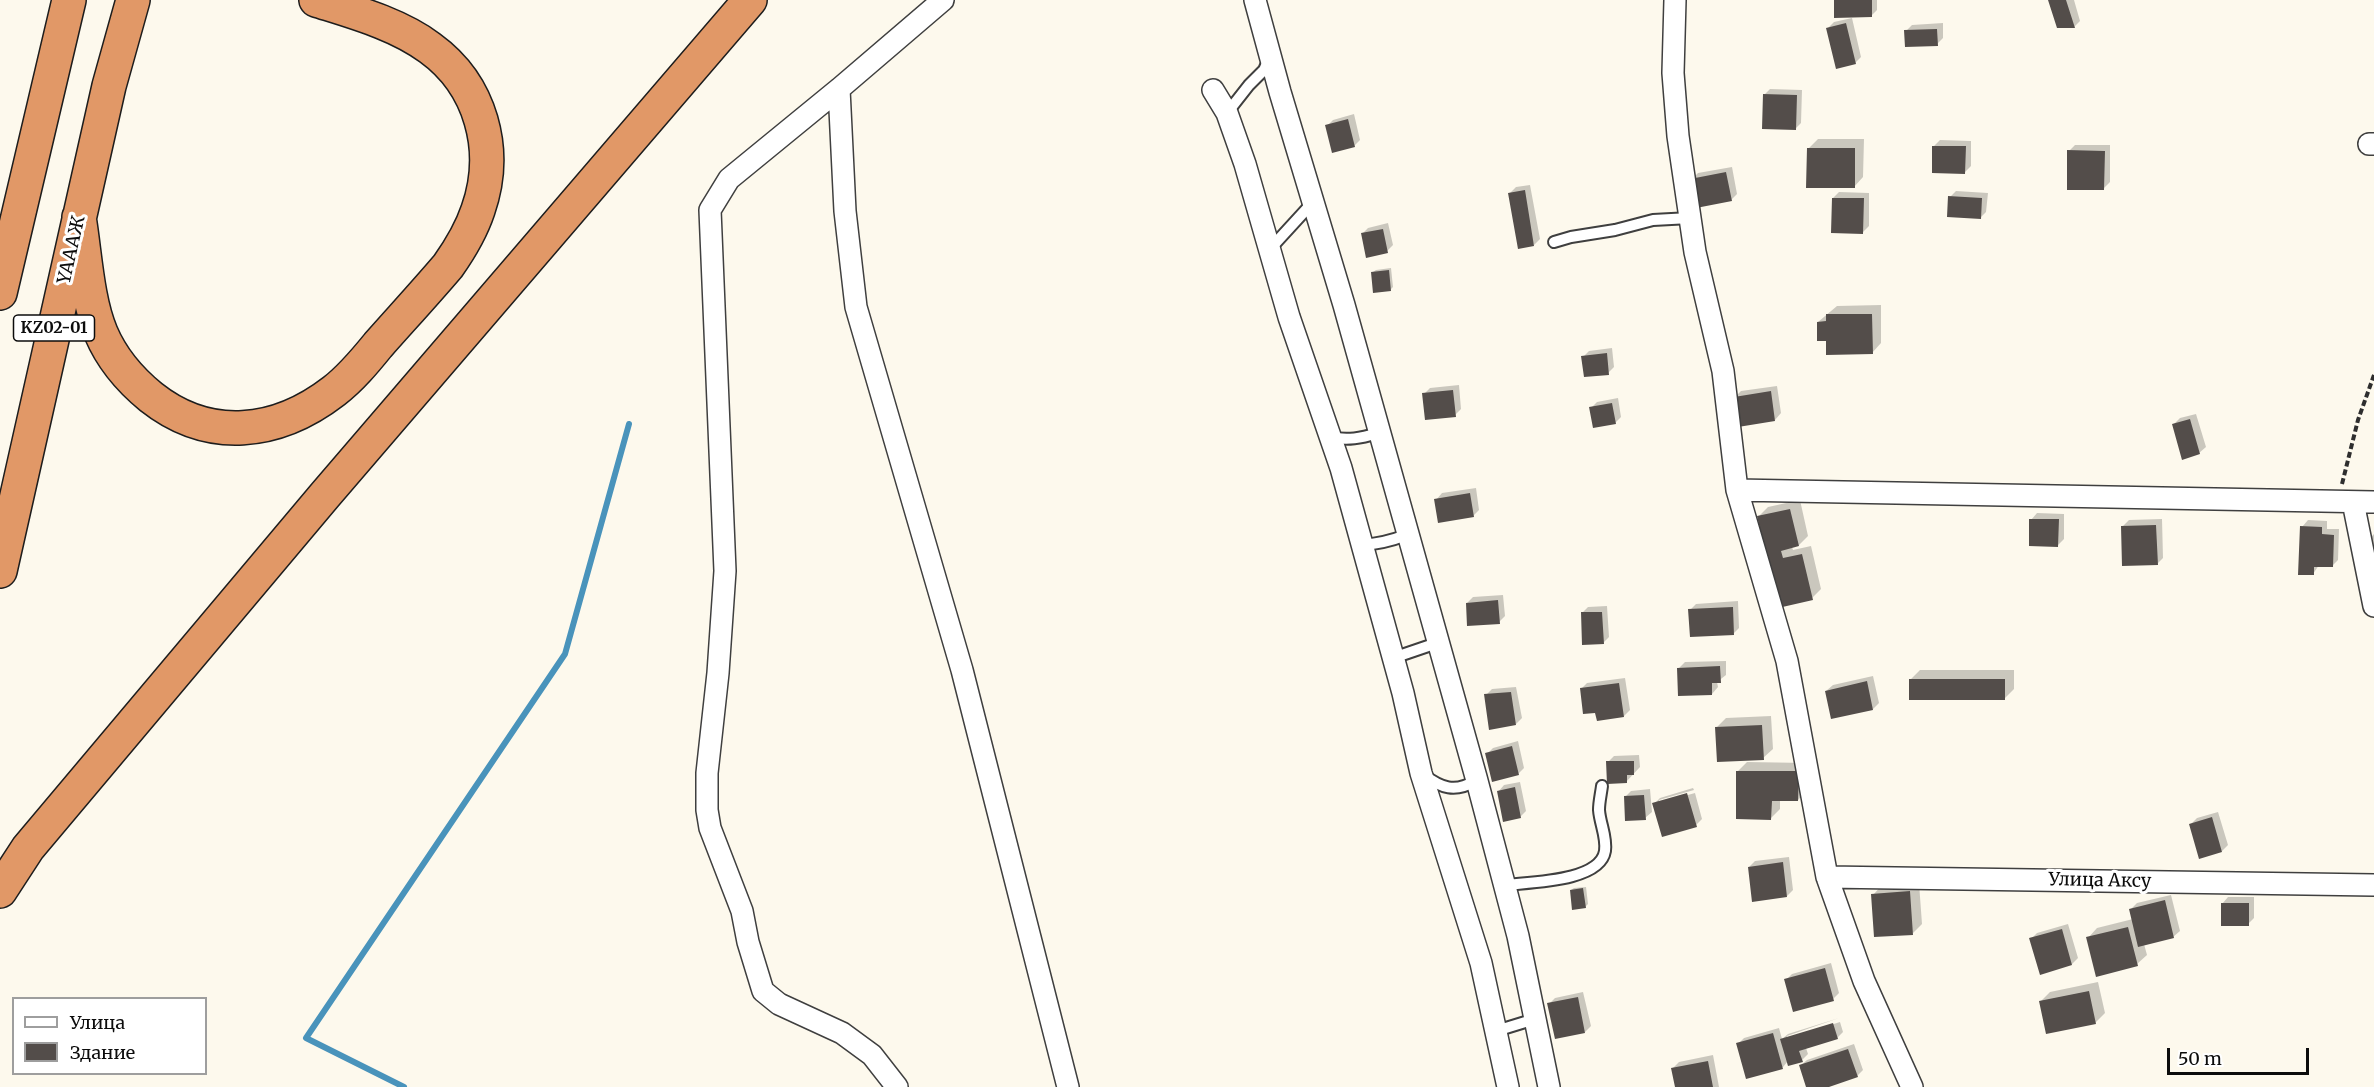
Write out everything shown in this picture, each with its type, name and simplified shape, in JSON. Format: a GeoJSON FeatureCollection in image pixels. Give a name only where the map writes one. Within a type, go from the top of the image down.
{"type":"FeatureCollection","features":[{"type":"Feature","properties":{"kind":"highway","name":"KZ02-01"},"geometry":{"type":"LineString","coordinates":[[0,293],[69,0]]}},
{"type":"Feature","properties":{"kind":"highway","name":"ҮАААЖ"},"geometry":{"type":"LineString","coordinates":[[0,571],[109,86],[133,0]]}},
{"type":"Feature","properties":{"kind":"highway"},"geometry":{"type":"LineString","coordinates":[[79,217],[94,312],[100,331],[122,370],[160,404],[182,417],[203,425],[233,429],[263,426],[290,417],[335,390],[354,372],[440,275],[460,249],[479,209],[485,184],[485,133],[468,87],[453,67],[429,46],[362,15],[316,0]]}},
{"type":"Feature","properties":{"kind":"highway"},"geometry":{"type":"LineString","coordinates":[[0,891],[28,848],[309,513],[750,0]]}},
{"type":"Feature","properties":{"kind":"highway"},"geometry":{"type":"LineString","coordinates":[[0,242],[18,212]]}},
{"type":"Feature","properties":{"kind":"street"},"geometry":{"type":"LineString","coordinates":[[897,1087],[872,1055],[842,1033],[779,1004],[763,991],[748,942],[742,911],[710,828],[707,810],[707,773],[718,674],[725,571],[710,210],[729,179],[944,0]]}},
{"type":"Feature","properties":{"kind":"street"},"geometry":{"type":"LineString","coordinates":[[1255,0],[1377,420],[1437,643],[1473,765],[1504,885],[1549,1087]]}},
{"type":"Feature","properties":{"kind":"street"},"geometry":{"type":"LineString","coordinates":[[1675,0],[1673,73],[1678,136],[1695,252],[1723,371],[1737,490],[1786,661],[1827,877],[1864,981],[1912,1087]]}},
{"type":"Feature","properties":{"kind":"street"},"geometry":{"type":"LineString","coordinates":[[838,89],[845,211],[856,307],[962,670],[1068,1087]]}},
{"type":"Feature","properties":{"kind":"street"},"geometry":{"type":"LineString","coordinates":[[1213,90],[1227,113],[1245,164],[1289,317],[1341,468],[1403,693],[1421,773],[1481,963],[1508,1087]]}},
{"type":"Feature","properties":{"kind":"street"},"geometry":{"type":"LineString","coordinates":[[1737,490],[2358,502],[2374,606]]}},
{"type":"Feature","properties":{"kind":"street","name":"Улица Аксу"},"geometry":{"type":"LineString","coordinates":[[1827,877],[2374,885]]}},
{"type":"Feature","properties":{"kind":"lane"},"geometry":{"type":"LineString","coordinates":[[1227,113],[1264,70],[1271,56]]}},
{"type":"Feature","properties":{"kind":"lane"},"geometry":{"type":"LineString","coordinates":[[1270,249],[1314,201]]}},
{"type":"Feature","properties":{"kind":"lane"},"geometry":{"type":"LineString","coordinates":[[1554,242],[1653,220],[1690,218]]}},
{"type":"Feature","properties":{"kind":"lane"},"geometry":{"type":"LineString","coordinates":[[1330,437],[1344,440],[1378,433],[1377,420]]}},
{"type":"Feature","properties":{"kind":"lane"},"geometry":{"type":"LineString","coordinates":[[1361,544],[1378,544],[1393,540],[1406,535],[1406,529]]}},
{"type":"Feature","properties":{"kind":"lane"},"geometry":{"type":"LineString","coordinates":[[1393,658],[1437,643]]}},
{"type":"Feature","properties":{"kind":"lane"},"geometry":{"type":"LineString","coordinates":[[1421,773],[1433,782],[1454,789],[1475,781],[1473,765]]}},
{"type":"Feature","properties":{"kind":"lane"},"geometry":{"type":"LineString","coordinates":[[1504,885],[1571,876],[1587,872],[1598,865],[1605,853],[1604,832],[1599,809],[1602,786]]}},
{"type":"Feature","properties":{"kind":"lane"},"geometry":{"type":"LineString","coordinates":[[1496,1031],[1535,1019]]}},
{"type":"Feature","properties":{"kind":"path"},"geometry":{"type":"LineString","coordinates":[[2358,502],[2341,492],[2346,461],[2374,375]]}},
{"type":"Feature","properties":{"kind":"building"},"geometry":{"type":"Polygon","coordinates":[[[1834,0],[1872,0],[1872,17],[1834,18],[1834,0]]]}},
{"type":"Feature","properties":{"kind":"building"},"geometry":{"type":"Polygon","coordinates":[[[2048,0],[2066,0],[2075,28],[2057,28],[2048,0]]]}},
{"type":"Feature","properties":{"kind":"building"},"geometry":{"type":"Polygon","coordinates":[[[1846,23],[1856,64],[1836,69],[1826,28],[1846,23]]]}},
{"type":"Feature","properties":{"kind":"building"},"geometry":{"type":"Polygon","coordinates":[[[1937,29],[1938,46],[1905,47],[1904,30],[1937,29]]]}},
{"type":"Feature","properties":{"kind":"building"},"geometry":{"type":"Polygon","coordinates":[[[1763,94],[1797,95],[1796,130],[1762,129],[1763,94]]]}},
{"type":"Feature","properties":{"kind":"building"},"geometry":{"type":"Polygon","coordinates":[[[1348,119],[1355,147],[1332,153],[1325,125],[1348,119]]]}},
{"type":"Feature","properties":{"kind":"building"},"geometry":{"type":"Polygon","coordinates":[[[1932,146],[1966,146],[1965,174],[1932,173],[1932,146]]]}},
{"type":"Feature","properties":{"kind":"building"},"geometry":{"type":"Polygon","coordinates":[[[1807,148],[1855,148],[1855,188],[1806,188],[1807,148]]]}},
{"type":"Feature","properties":{"kind":"building"},"geometry":{"type":"Polygon","coordinates":[[[2067,150],[2105,151],[2104,190],[2067,190],[2067,150]]]}},
{"type":"Feature","properties":{"kind":"building"},"geometry":{"type":"Polygon","coordinates":[[[1726,172],[1732,201],[1696,208],[1690,179],[1726,172]]]}},
{"type":"Feature","properties":{"kind":"building"},"geometry":{"type":"Polygon","coordinates":[[[1525,190],[1534,246],[1518,249],[1508,193],[1525,190]]]}},
{"type":"Feature","properties":{"kind":"building"},"geometry":{"type":"Polygon","coordinates":[[[1948,196],[1982,198],[1981,219],[1947,217],[1948,196]]]}},
{"type":"Feature","properties":{"kind":"building"},"geometry":{"type":"Polygon","coordinates":[[[1832,198],[1864,198],[1863,234],[1831,233],[1832,198]]]}},
{"type":"Feature","properties":{"kind":"building"},"geometry":{"type":"Polygon","coordinates":[[[1383,229],[1388,253],[1366,258],[1361,233],[1383,229]]]}},
{"type":"Feature","properties":{"kind":"building"},"geometry":{"type":"Polygon","coordinates":[[[1389,270],[1391,291],[1373,293],[1371,272],[1389,270]]]}},
{"type":"Feature","properties":{"kind":"building"},"geometry":{"type":"Polygon","coordinates":[[[1826,314],[1872,314],[1873,354],[1826,355],[1826,341],[1817,341],[1817,322],[1826,321],[1826,314]]]}},
{"type":"Feature","properties":{"kind":"building"},"geometry":{"type":"Polygon","coordinates":[[[1607,353],[1609,375],[1584,377],[1581,356],[1607,353]]]}},
{"type":"Feature","properties":{"kind":"building"},"geometry":{"type":"Polygon","coordinates":[[[1453,390],[1456,417],[1425,420],[1422,393],[1453,390]]]}},
{"type":"Feature","properties":{"kind":"building"},"geometry":{"type":"Polygon","coordinates":[[[1771,391],[1775,421],[1738,427],[1734,397],[1771,391]]]}},
{"type":"Feature","properties":{"kind":"building"},"geometry":{"type":"Polygon","coordinates":[[[1612,403],[1616,424],[1593,428],[1589,407],[1612,403]]]}},
{"type":"Feature","properties":{"kind":"building"},"geometry":{"type":"Polygon","coordinates":[[[2190,419],[2200,454],[2182,460],[2172,424],[2190,419]]]}},
{"type":"Feature","properties":{"kind":"building"},"geometry":{"type":"Polygon","coordinates":[[[1470,493],[1474,517],[1438,523],[1434,499],[1470,493]]]}},
{"type":"Feature","properties":{"kind":"building"},"geometry":{"type":"Polygon","coordinates":[[[1790,509],[1799,546],[1781,551],[1783,558],[1802,554],[1813,600],[1778,608],[1757,516],[1790,509]]]}},
{"type":"Feature","properties":{"kind":"building"},"geometry":{"type":"Polygon","coordinates":[[[2029,519],[2059,519],[2058,547],[2029,546],[2029,519]]]}},
{"type":"Feature","properties":{"kind":"building"},"geometry":{"type":"Polygon","coordinates":[[[2156,525],[2158,565],[2122,566],[2121,526],[2156,525]]]}},
{"type":"Feature","properties":{"kind":"building"},"geometry":{"type":"Polygon","coordinates":[[[2300,526],[2322,527],[2322,534],[2334,535],[2333,567],[2314,567],[2314,575],[2298,575],[2300,526]]]}},
{"type":"Feature","properties":{"kind":"building"},"geometry":{"type":"Polygon","coordinates":[[[1498,600],[1500,624],[1467,626],[1466,603],[1498,600]]]}},
{"type":"Feature","properties":{"kind":"building"},"geometry":{"type":"Polygon","coordinates":[[[1733,607],[1734,635],[1690,637],[1688,609],[1733,607]]]}},
{"type":"Feature","properties":{"kind":"building"},"geometry":{"type":"Polygon","coordinates":[[[1581,612],[1602,612],[1604,644],[1582,645],[1581,612]]]}},
{"type":"Feature","properties":{"kind":"building"},"geometry":{"type":"Polygon","coordinates":[[[1720,666],[1721,683],[1712,683],[1712,695],[1678,696],[1677,668],[1720,666]]]}},
{"type":"Feature","properties":{"kind":"building"},"geometry":{"type":"Polygon","coordinates":[[[1909,679],[2005,679],[2005,700],[1909,700],[1909,679]]]}},
{"type":"Feature","properties":{"kind":"building"},"geometry":{"type":"Polygon","coordinates":[[[1867,681],[1873,710],[1831,719],[1825,691],[1867,681]]]}},
{"type":"Feature","properties":{"kind":"building"},"geometry":{"type":"Polygon","coordinates":[[[1619,683],[1624,717],[1597,721],[1595,713],[1583,714],[1580,688],[1619,683]]]}},
{"type":"Feature","properties":{"kind":"building"},"geometry":{"type":"Polygon","coordinates":[[[1511,692],[1516,725],[1489,730],[1484,694],[1511,692]]]}},
{"type":"Feature","properties":{"kind":"building"},"geometry":{"type":"Polygon","coordinates":[[[1762,725],[1764,760],[1717,762],[1715,727],[1762,725]]]}},
{"type":"Feature","properties":{"kind":"building"},"geometry":{"type":"Polygon","coordinates":[[[1512,746],[1519,775],[1492,782],[1485,753],[1512,746]]]}},
{"type":"Feature","properties":{"kind":"building"},"geometry":{"type":"Polygon","coordinates":[[[1606,761],[1634,761],[1634,775],[1627,775],[1627,783],[1607,784],[1606,761]]]}},
{"type":"Feature","properties":{"kind":"building"},"geometry":{"type":"Polygon","coordinates":[[[1736,771],[1799,771],[1798,801],[1772,801],[1771,820],[1736,819],[1736,771]]]}},
{"type":"Feature","properties":{"kind":"building"},"geometry":{"type":"Polygon","coordinates":[[[1515,787],[1521,818],[1503,822],[1497,791],[1515,787]]]}},
{"type":"Feature","properties":{"kind":"building"},"geometry":{"type":"Polygon","coordinates":[[[1687,793],[1697,827],[1662,837],[1652,803],[1687,793]]]}},
{"type":"Feature","properties":{"kind":"building"},"geometry":{"type":"Polygon","coordinates":[[[1644,795],[1646,820],[1625,821],[1624,796],[1644,795]]]}},
{"type":"Feature","properties":{"kind":"building"},"geometry":{"type":"Polygon","coordinates":[[[2212,817],[2222,852],[2199,859],[2189,824],[2212,817]]]}},
{"type":"Feature","properties":{"kind":"building"},"geometry":{"type":"Polygon","coordinates":[[[1783,862],[1787,897],[1752,902],[1748,867],[1783,862]]]}},
{"type":"Feature","properties":{"kind":"building"},"geometry":{"type":"Polygon","coordinates":[[[1583,888],[1586,908],[1572,910],[1570,890],[1583,888]]]}},
{"type":"Feature","properties":{"kind":"building"},"geometry":{"type":"Polygon","coordinates":[[[1910,891],[1913,935],[1874,937],[1871,894],[1910,891]]]}},
{"type":"Feature","properties":{"kind":"building"},"geometry":{"type":"Polygon","coordinates":[[[2165,900],[2174,938],[2138,947],[2129,909],[2165,900]]]}},
{"type":"Feature","properties":{"kind":"building"},"geometry":{"type":"Polygon","coordinates":[[[2221,903],[2249,903],[2249,926],[2221,926],[2221,903]]]}},
{"type":"Feature","properties":{"kind":"building"},"geometry":{"type":"Polygon","coordinates":[[[2128,927],[2138,966],[2096,977],[2086,937],[2128,927]]]}},
{"type":"Feature","properties":{"kind":"building"},"geometry":{"type":"Polygon","coordinates":[[[2062,929],[2072,965],[2040,975],[2029,938],[2062,929]]]}},
{"type":"Feature","properties":{"kind":"building"},"geometry":{"type":"Polygon","coordinates":[[[1825,968],[1834,1001],[1793,1012],[1784,979],[1825,968]]]}},
{"type":"Feature","properties":{"kind":"building"},"geometry":{"type":"Polygon","coordinates":[[[2089,991],[2096,1024],[2046,1034],[2039,1001],[2089,991]]]}},
{"type":"Feature","properties":{"kind":"building"},"geometry":{"type":"Polygon","coordinates":[[[1578,997],[1585,1033],[1555,1039],[1547,1003],[1578,997]]]}},
{"type":"Feature","properties":{"kind":"building"},"geometry":{"type":"Polygon","coordinates":[[[1833,1023],[1838,1039],[1799,1051],[1803,1062],[1788,1066],[1780,1039],[1833,1023]]]}},
{"type":"Feature","properties":{"kind":"building"},"geometry":{"type":"Polygon","coordinates":[[[1773,1033],[1783,1069],[1746,1079],[1736,1043],[1773,1033]]]}},
{"type":"Feature","properties":{"kind":"building"},"geometry":{"type":"Polygon","coordinates":[[[1848,1049],[1858,1077],[1829,1087],[1806,1087],[1799,1065],[1848,1049]]]}},
{"type":"Feature","properties":{"kind":"building"},"geometry":{"type":"Polygon","coordinates":[[[1708,1061],[1713,1087],[1675,1087],[1671,1068],[1708,1061]]]}},
{"type":"Feature","properties":{"kind":"waterway"},"geometry":{"type":"LineString","coordinates":[[404,1087],[306,1038],[565,654],[629,424]]}}]}
